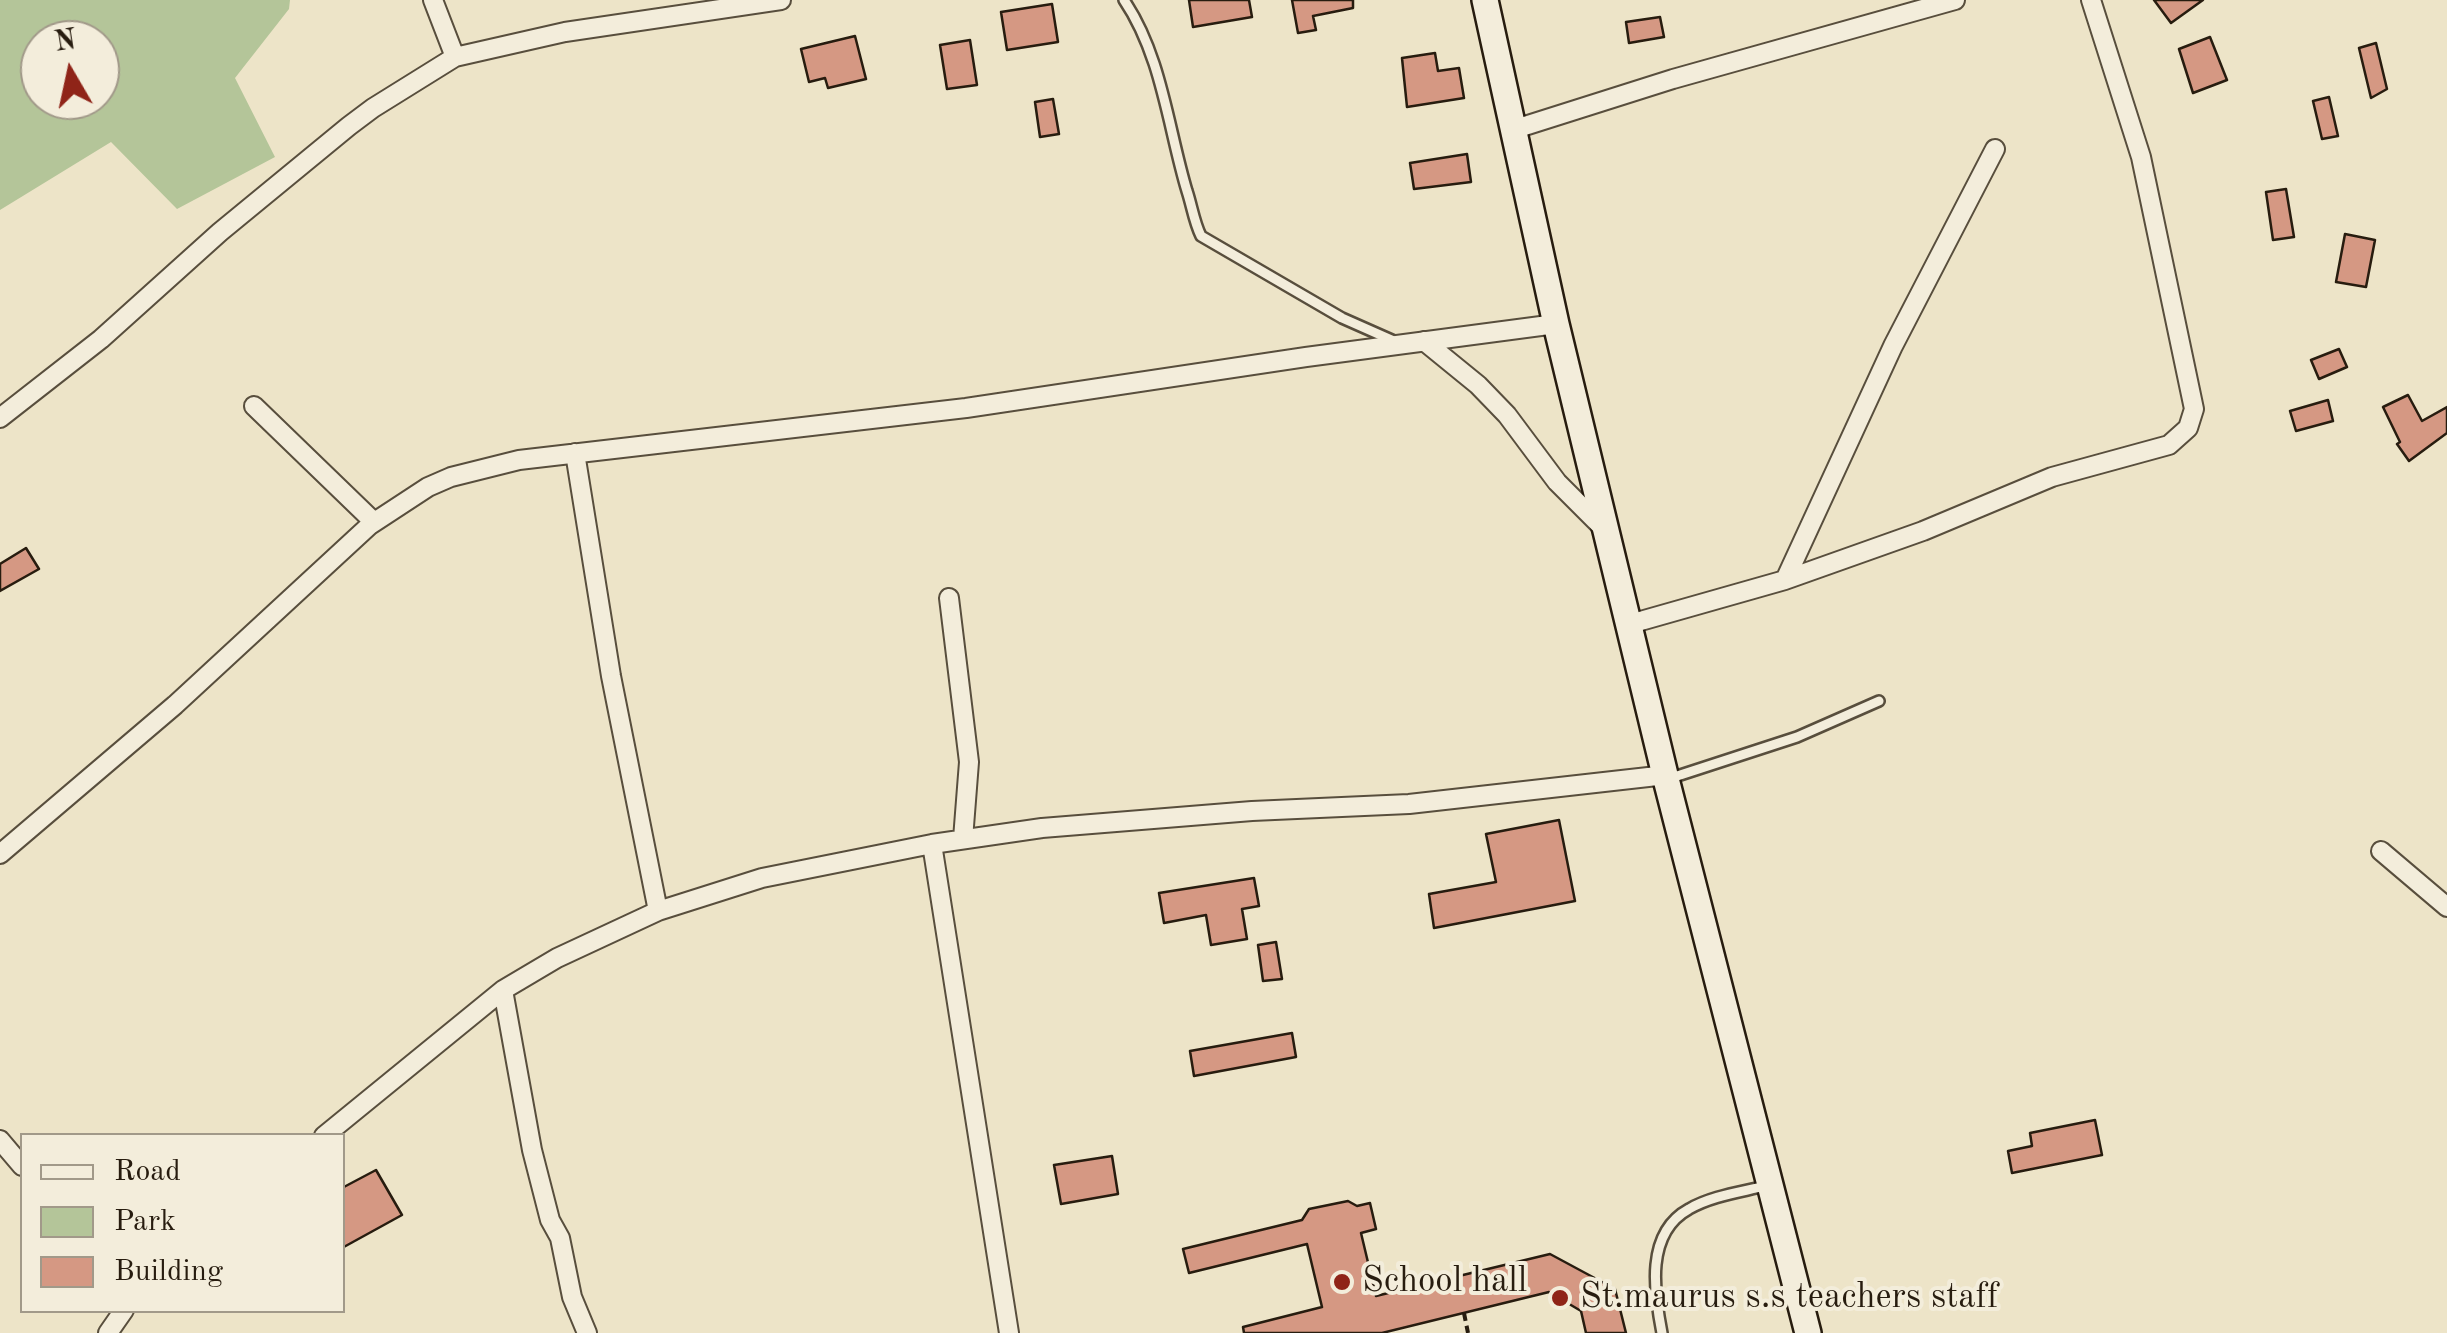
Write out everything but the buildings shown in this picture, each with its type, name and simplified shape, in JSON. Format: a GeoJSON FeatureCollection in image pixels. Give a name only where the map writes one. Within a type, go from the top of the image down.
{"type":"FeatureCollection","features":[{"type":"Feature","properties":{"kind":"street"},"geometry":{"type":"LineString","coordinates":[[434,0],[455,57]]}},
{"type":"Feature","properties":{"kind":"street"},"geometry":{"type":"LineString","coordinates":[[0,418],[101,340],[199,250],[349,126],[455,57],[565,32],[781,0]]}},
{"type":"Feature","properties":{"kind":"street"},"geometry":{"type":"LineString","coordinates":[[1485,0],[1606,531],[1808,1333]]}},
{"type":"Feature","properties":{"kind":"street"},"geometry":{"type":"LineString","coordinates":[[1512,130],[1673,79],[1954,0]]}},
{"type":"Feature","properties":{"kind":"street"},"geometry":{"type":"LineString","coordinates":[[1630,624],[1785,580],[1923,531],[2052,477],[2169,445],[2188,428],[2194,409],[2157,224],[2141,157],[2091,0]]}},
{"type":"Feature","properties":{"kind":"street"},"geometry":{"type":"LineString","coordinates":[[1785,580],[1894,346],[1995,149]]}},
{"type":"Feature","properties":{"kind":"street"},"geometry":{"type":"LineString","coordinates":[[0,827],[5,848],[175,705],[374,522],[451,477],[518,460],[966,408],[1556,324]]}},
{"type":"Feature","properties":{"kind":"street"},"geometry":{"type":"LineString","coordinates":[[1424,341],[1478,384],[1507,414],[1557,482],[1606,531]]}},
{"type":"Feature","properties":{"kind":"street"},"geometry":{"type":"LineString","coordinates":[[254,406],[374,522]]}},
{"type":"Feature","properties":{"kind":"street"},"geometry":{"type":"LineString","coordinates":[[575,453],[611,676],[658,911]]}},
{"type":"Feature","properties":{"kind":"street"},"geometry":{"type":"LineString","coordinates":[[949,598],[969,762],[963,839]]}},
{"type":"Feature","properties":{"kind":"street"},"geometry":{"type":"LineString","coordinates":[[328,1133],[503,990],[558,958],[658,911],[762,878],[932,844],[1042,828],[1252,811],[1410,804],[1666,777]]}},
{"type":"Feature","properties":{"kind":"street"},"geometry":{"type":"LineString","coordinates":[[932,844],[1009,1333]]}},
{"type":"Feature","properties":{"kind":"street"},"geometry":{"type":"LineString","coordinates":[[2381,851],[2447,908]]}},
{"type":"Feature","properties":{"kind":"street"},"geometry":{"type":"LineString","coordinates":[[503,990],[532,1150],[550,1220],[560,1238],[572,1296],[587,1333]]}},
{"type":"Feature","properties":{"kind":"street"},"geometry":{"type":"LineString","coordinates":[[0,1140],[20,1164]]}},
{"type":"Feature","properties":{"kind":"lane"},"geometry":{"type":"LineString","coordinates":[[1124,0],[1150,52],[1201,236],[1342,318],[1401,344]]}},
{"type":"Feature","properties":{"kind":"lane"},"geometry":{"type":"LineString","coordinates":[[1666,777],[1796,737],[1879,701]]}},
{"type":"Feature","properties":{"kind":"lane"},"geometry":{"type":"LineString","coordinates":[[1662,1333],[1655,1273],[1659,1248],[1671,1222],[1690,1208],[1768,1185]]}},
{"type":"Feature","properties":{"kind":"path"},"geometry":{"type":"LineString","coordinates":[[1464,1314],[1468,1333]]}},
{"type":"Feature","properties":{"kind":"green space"},"geometry":{"type":"Polygon","coordinates":[[[0,0],[290,0],[289,9],[235,78],[275,157],[177,209],[111,142],[0,210],[0,0]]]}},
{"type":"Feature","properties":{"kind":"place","name":"School hall"},"geometry":{"type":"Point","coordinates":[1342,1282]}},
{"type":"Feature","properties":{"kind":"place","name":"St.maurus s.s teachers staff"},"geometry":{"type":"Point","coordinates":[1560,1298]}}]}
